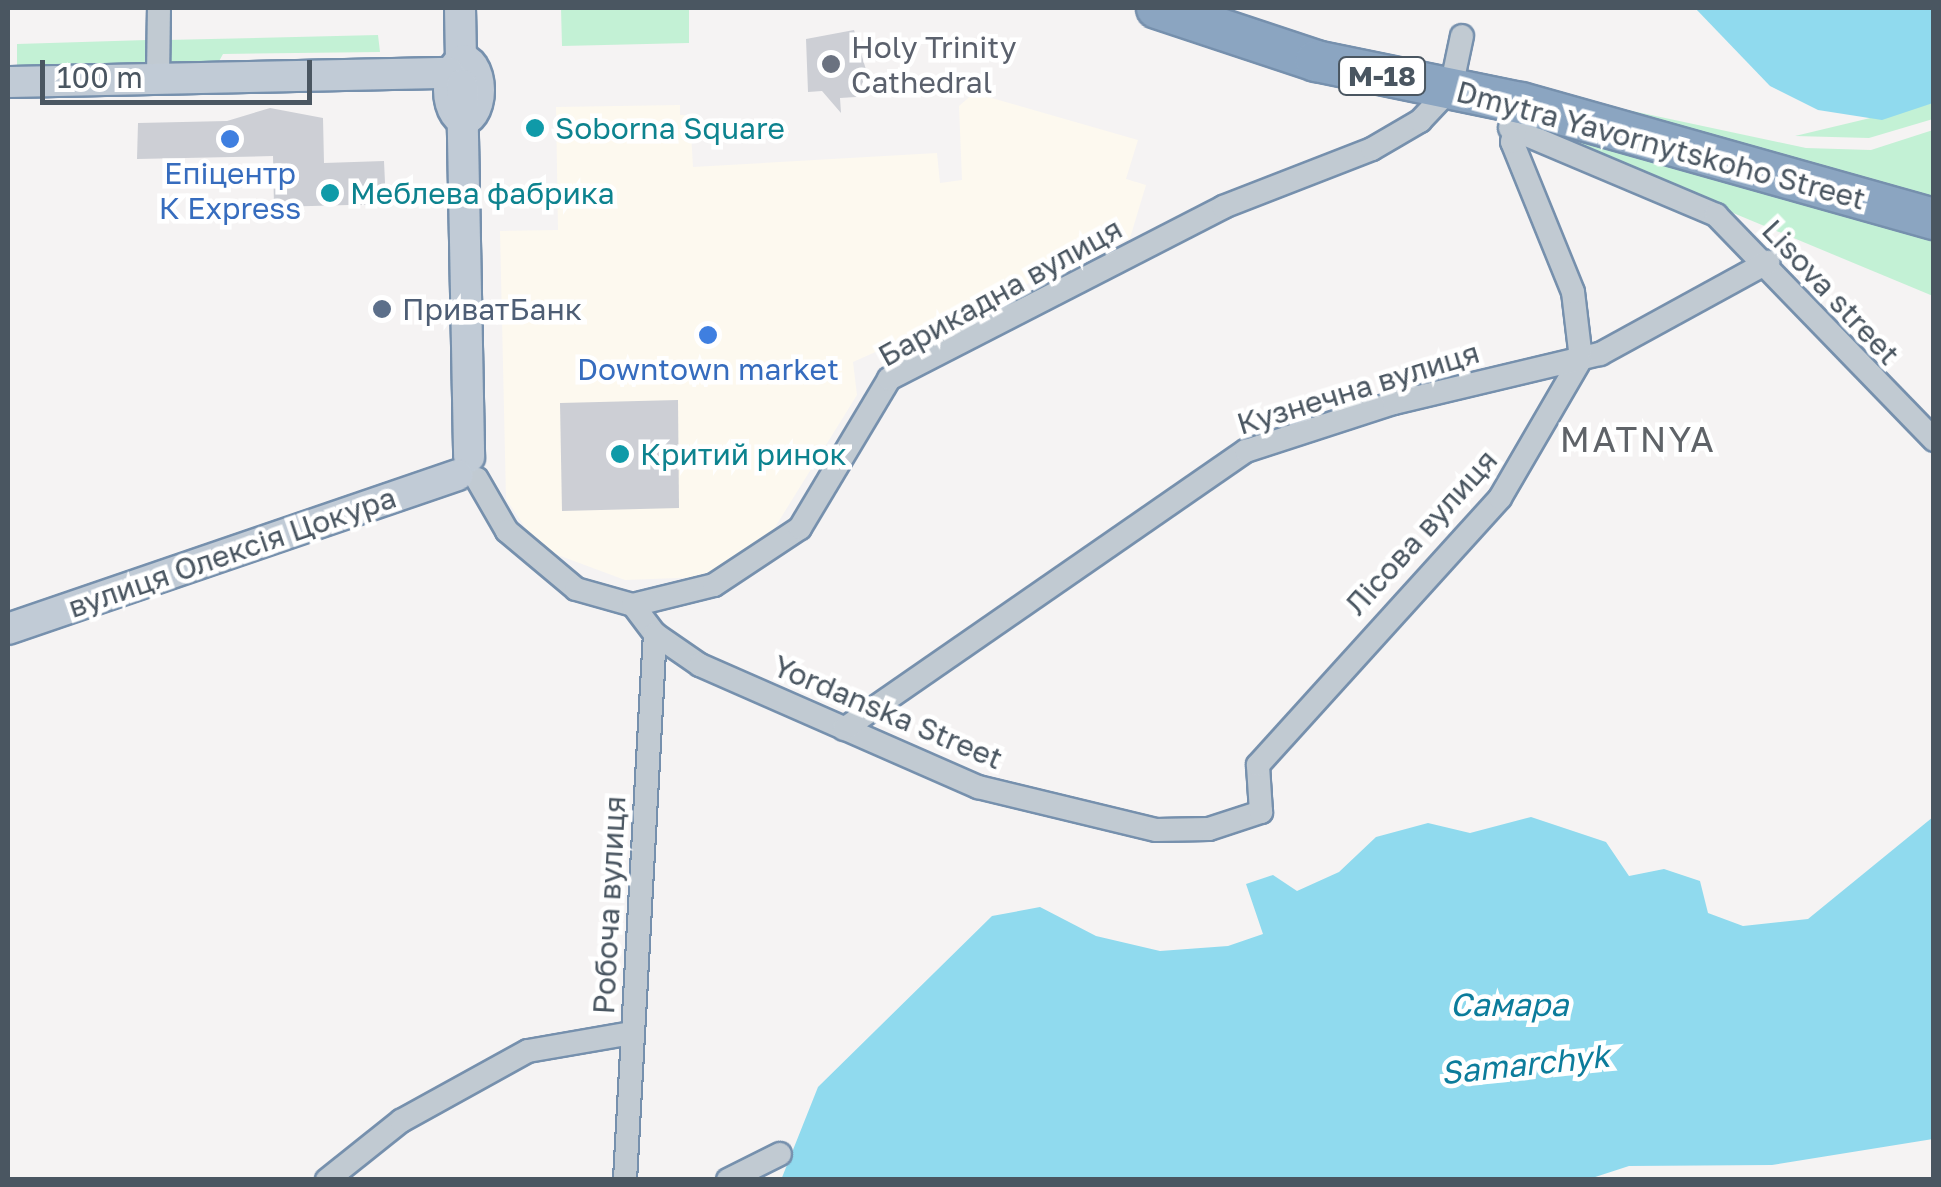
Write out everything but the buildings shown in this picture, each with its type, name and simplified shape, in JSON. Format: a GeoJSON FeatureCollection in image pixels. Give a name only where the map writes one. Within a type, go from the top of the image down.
{"type":"FeatureCollection","features":[{"type":"Feature","properties":{"kind":"highway","name":"Dmytra Yavornytskoho Street"},"geometry":{"type":"LineString","coordinates":[[1157,8],[1316,61],[1452,88],[1516,115],[1934,218]]}},
{"type":"Feature","properties":{"kind":"street"},"geometry":{"type":"LineString","coordinates":[[158,78],[159,8]]}},
{"type":"Feature","properties":{"kind":"street"},"geometry":{"type":"LineString","coordinates":[[460,8],[457,73],[468,470],[507,531],[576,589],[633,604]]}},
{"type":"Feature","properties":{"kind":"street"},"geometry":{"type":"LineString","coordinates":[[1452,88],[1462,36]]}},
{"type":"Feature","properties":{"kind":"street"},"geometry":{"type":"LineString","coordinates":[[8,82],[457,73]]}},
{"type":"Feature","properties":{"kind":"street","name":"Барикадна вулиця"},"geometry":{"type":"LineString","coordinates":[[633,604],[714,584],[800,528],[889,378],[1223,206],[1372,149],[1420,120],[1452,88]]}},
{"type":"Feature","properties":{"kind":"street"},"geometry":{"type":"LineString","coordinates":[[1516,115],[1573,292],[1581,359]]}},
{"type":"Feature","properties":{"kind":"street","name":"Lisova street"},"geometry":{"type":"LineString","coordinates":[[1516,115],[1716,215],[1768,262],[1856,366],[1934,440]]}},
{"type":"Feature","properties":{"kind":"street","name":"Кузнечна вулиця"},"geometry":{"type":"LineString","coordinates":[[844,729],[1246,450],[1394,402],[1581,359],[1638,336],[1768,262]]}},
{"type":"Feature","properties":{"kind":"street","name":"Лісова вулиця"},"geometry":{"type":"LineString","coordinates":[[1261,812],[1258,765],[1500,498],[1581,359]]}},
{"type":"Feature","properties":{"kind":"street","name":"вулиця Олексія Цокура"},"geometry":{"type":"LineString","coordinates":[[8,629],[468,470]]}},
{"type":"Feature","properties":{"kind":"street","name":"Yordanska Street"},"geometry":{"type":"LineString","coordinates":[[633,604],[655,634],[700,665],[978,787],[1156,830],[1208,829],[1261,812]]}},
{"type":"Feature","properties":{"kind":"street","name":"Робоча вулиця"},"geometry":{"type":"LineString","coordinates":[[625,1180],[655,634]]}},
{"type":"Feature","properties":{"kind":"street"},"geometry":{"type":"LineString","coordinates":[[327,1180],[401,1121],[528,1050],[632,1033]]}},
{"type":"Feature","properties":{"kind":"street"},"geometry":{"type":"LineString","coordinates":[[728,1180],[780,1154]]}},
{"type":"Feature","properties":{"kind":"shaded area","name":"Downtown market"},"geometry":{"type":"Polygon","coordinates":[[[974,93],[1138,140],[1126,179],[1146,185],[1130,238],[853,362],[857,395],[764,545],[706,577],[625,580],[539,548],[506,499],[500,231],[558,230],[556,107],[680,105],[680,115],[690,115],[693,167],[937,153],[940,183],[962,180],[959,106],[974,93]]]}},
{"type":"Feature","properties":{"kind":"green space"},"geometry":{"type":"Polygon","coordinates":[[[561,8],[689,8],[689,43],[562,46],[561,8]]]}},
{"type":"Feature","properties":{"kind":"green space"},"geometry":{"type":"Polygon","coordinates":[[[378,35],[380,52],[223,54],[217,65],[176,66],[165,55],[166,40],[378,35]]]}},
{"type":"Feature","properties":{"kind":"green space"},"geometry":{"type":"Polygon","coordinates":[[[147,40],[146,65],[17,70],[17,44],[147,40]]]}},
{"type":"Feature","properties":{"kind":"green space"},"geometry":{"type":"Polygon","coordinates":[[[1548,93],[1806,148],[1871,150],[1933,130],[1933,200],[1548,93]]]}},
{"type":"Feature","properties":{"kind":"green space"},"geometry":{"type":"Polygon","coordinates":[[[1933,103],[1933,119],[1869,138],[1795,136],[1933,103]]]}},
{"type":"Feature","properties":{"kind":"green space"},"geometry":{"type":"Polygon","coordinates":[[[1557,131],[1933,238],[1933,296],[1589,153],[1557,131]]]}},
{"type":"Feature","properties":{"kind":"water"},"geometry":{"type":"Polygon","coordinates":[[[1695,8],[1933,8],[1933,103],[1882,120],[1818,110],[1770,86],[1695,8]]]}},
{"type":"Feature","properties":{"kind":"water","name":"Самара"},"geometry":{"type":"Polygon","coordinates":[[[1531,817],[1606,842],[1629,876],[1664,869],[1700,881],[1708,913],[1743,926],[1808,919],[1933,817],[1933,1139],[1772,1165],[1629,1166],[1586,1180],[781,1180],[818,1087],[992,916],[1040,907],[1096,936],[1160,951],[1228,946],[1263,934],[1246,884],[1273,875],[1297,891],[1339,872],[1376,837],[1428,823],[1470,833],[1531,817]]]}},
{"type":"Feature","properties":{"kind":"place","name":"Holy Trinity Cathedral"},"geometry":{"type":"Point","coordinates":[831,64]}},
{"type":"Feature","properties":{"kind":"place","name":"Soborna Square"},"geometry":{"type":"Point","coordinates":[535,128]}},
{"type":"Feature","properties":{"kind":"place","name":"Епіцентр К Express"},"geometry":{"type":"Point","coordinates":[230,139]}},
{"type":"Feature","properties":{"kind":"place","name":"Меблева фабрика"},"geometry":{"type":"Point","coordinates":[330,193]}},
{"type":"Feature","properties":{"kind":"place","name":"ПриватБанк"},"geometry":{"type":"Point","coordinates":[382,309]}},
{"type":"Feature","properties":{"kind":"place","name":"Downtown market"},"geometry":{"type":"Point","coordinates":[708,335]}},
{"type":"Feature","properties":{"kind":"place","name":"Критий ринок"},"geometry":{"type":"Point","coordinates":[620,454]}},
{"type":"Feature","properties":{"kind":"district","name":"MATNYA"},"geometry":{"type":"Point","coordinates":[1638,439]}},
{"type":"Feature","properties":{"kind":"water label","name":"Samarchyk"},"geometry":{"type":"Point","coordinates":[1525,1064]}}]}
